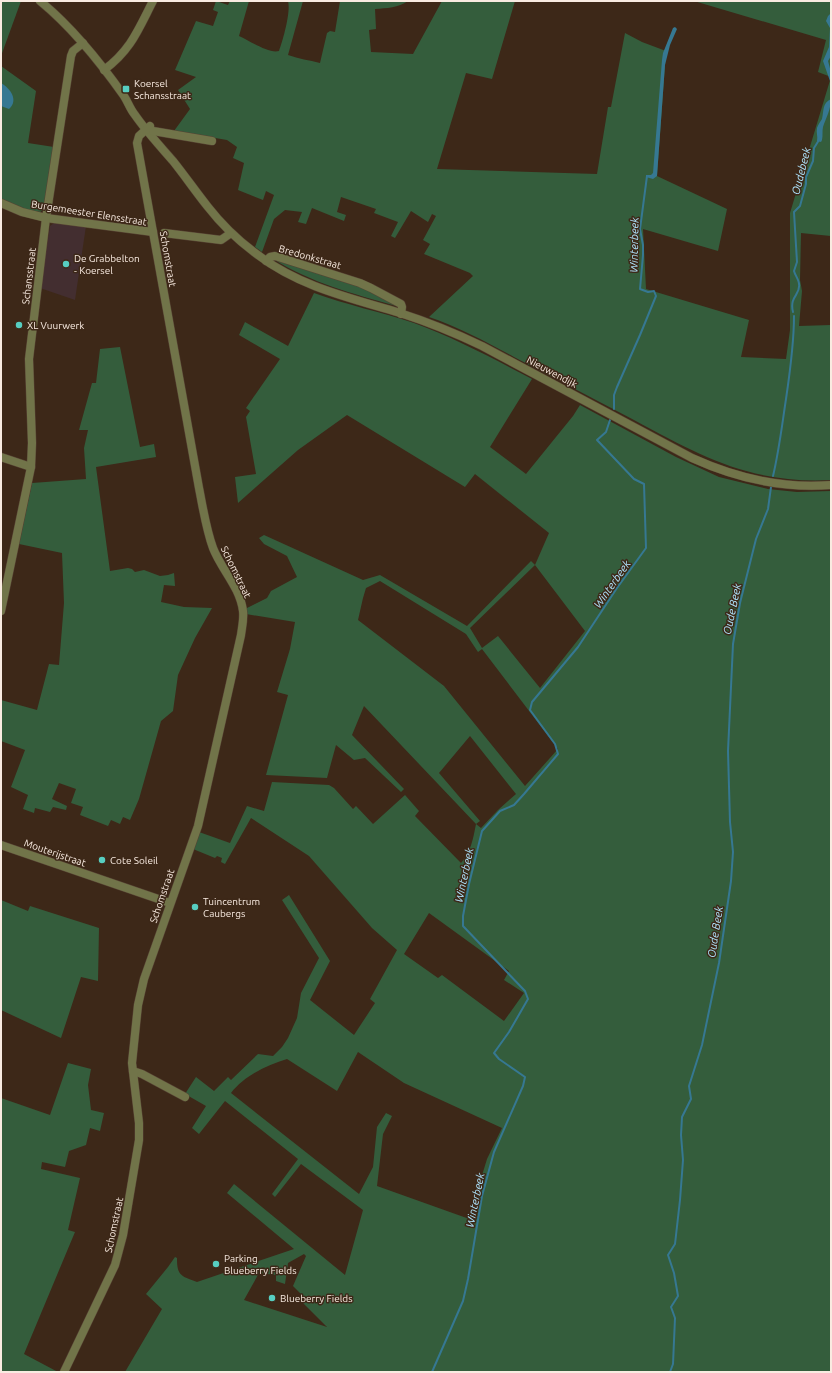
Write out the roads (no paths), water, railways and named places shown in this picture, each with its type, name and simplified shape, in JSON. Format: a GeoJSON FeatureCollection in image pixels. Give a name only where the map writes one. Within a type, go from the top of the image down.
{"type":"FeatureCollection","features":[{"type":"Feature","properties":{"kind":"street","name":"Bredonkstraat"},"geometry":{"type":"LineString","coordinates":[[40,1],[72,30],[83,43],[124,97],[137,110],[208,208],[231,233],[266,261],[270,257],[275,256],[360,283],[371,288],[401,304],[401,314]]}},
{"type":"Feature","properties":{"kind":"street"},"geometry":{"type":"LineString","coordinates":[[104,70],[124,52],[132,41],[153,1]]}},
{"type":"Feature","properties":{"kind":"street","name":"Schansstraat"},"geometry":{"type":"LineString","coordinates":[[1,611],[31,467],[32,443],[29,359],[46,218],[71,56],[73,51],[83,43]]}},
{"type":"Feature","properties":{"kind":"street"},"geometry":{"type":"LineString","coordinates":[[150,129],[212,141]]}},
{"type":"Feature","properties":{"kind":"street","name":"Schomstraat"},"geometry":{"type":"LineString","coordinates":[[64,1372],[115,1264],[123,1236],[140,1140],[133,1071],[133,1048],[141,991],[170,903],[198,826],[241,635],[243,617],[243,610],[239,596],[234,585],[219,562],[209,535],[152,232],[137,143],[139,136],[150,129]]}},
{"type":"Feature","properties":{"kind":"street","name":"Burgemeester Elensstraat"},"geometry":{"type":"LineString","coordinates":[[1,203],[22,212],[46,218],[152,232]]}},
{"type":"Feature","properties":{"kind":"street"},"geometry":{"type":"LineString","coordinates":[[164,233],[221,240],[231,233]]}},
{"type":"Feature","properties":{"kind":"street","name":"Nieuwendijk"},"geometry":{"type":"LineString","coordinates":[[266,261],[292,276],[324,291],[434,324],[482,346],[692,458],[712,467],[742,477],[773,484],[807,486],[831,485]]}},
{"type":"Feature","properties":{"kind":"street"},"geometry":{"type":"LineString","coordinates":[[1,457],[31,467]]}},
{"type":"Feature","properties":{"kind":"street","name":"Mouterijstraat"},"geometry":{"type":"LineString","coordinates":[[1,845],[170,903]]}},
{"type":"Feature","properties":{"kind":"street"},"geometry":{"type":"LineString","coordinates":[[133,1071],[142,1074],[185,1097]]}},
{"type":"Feature","properties":{"kind":"water"},"geometry":{"type":"Polygon","coordinates":[[[831,13],[831,56],[828,61],[831,72],[831,84],[823,61],[829,47],[830,28],[826,21],[831,13]]]}},
{"type":"Feature","properties":{"kind":"water"},"geometry":{"type":"Polygon","coordinates":[[[675,27],[677,29],[670,45],[665,65],[657,176],[653,179],[646,177],[646,175],[651,175],[653,173],[663,53],[673,28],[675,27]]]}},
{"type":"Feature","properties":{"kind":"water"},"geometry":{"type":"Polygon","coordinates":[[[1,83],[12,94],[13,102],[9,109],[1,106],[1,83]]]}},
{"type":"Feature","properties":{"kind":"water"},"geometry":{"type":"Polygon","coordinates":[[[831,99],[823,127],[822,140],[821,142],[817,141],[818,125],[822,119],[826,103],[831,99]]]}},
{"type":"Feature","properties":{"kind":"waterway","name":"Oudebeek"},"geometry":{"type":"LineString","coordinates":[[793,312],[793,302],[799,288],[794,271],[797,262],[794,212],[800,206],[806,184],[806,177],[813,161],[814,148],[819,140]]}},
{"type":"Feature","properties":{"kind":"waterway","name":"Winterbeek"},"geometry":{"type":"LineString","coordinates":[[614,409],[614,395],[656,296],[654,291],[648,292],[640,289],[643,255],[640,229],[647,176]]}},
{"type":"Feature","properties":{"kind":"waterway","name":"Oudebeek"},"geometry":{"type":"LineString","coordinates":[[773,476],[779,448],[789,379],[793,347],[794,316]]}},
{"type":"Feature","properties":{"kind":"waterway","name":"Winterbeek"},"geometry":{"type":"LineString","coordinates":[[432,1372],[463,1301],[482,1196],[494,1152],[523,1086],[525,1077],[499,1059],[494,1053],[509,1032],[528,999],[525,991],[463,926],[463,916],[469,884],[482,831],[500,811],[514,805],[558,754],[555,744],[530,710],[532,702],[578,647],[617,588],[646,548],[644,484],[634,479],[597,440],[606,432],[610,420]]}},
{"type":"Feature","properties":{"kind":"waterway","name":"Oude Beek"},"geometry":{"type":"LineString","coordinates":[[670,1372],[673,1364],[675,1318],[671,1307],[678,1296],[674,1273],[668,1255],[675,1244],[680,1200],[683,1160],[681,1135],[682,1117],[691,1099],[689,1086],[702,1045],[719,963],[731,881],[733,852],[730,822],[728,751],[733,644],[740,603],[756,539],[768,509],[771,487]]}},
{"type":"Feature","properties":{"kind":"place","name":"Koersel Schansstraat"},"geometry":{"type":"Point","coordinates":[126,89]}},
{"type":"Feature","properties":{"kind":"place","name":"De Grabbelton - Koersel"},"geometry":{"type":"Point","coordinates":[66,264]}},
{"type":"Feature","properties":{"kind":"place","name":"XL Vuurwerk"},"geometry":{"type":"Point","coordinates":[19,325]}},
{"type":"Feature","properties":{"kind":"place","name":"Cote Soleil"},"geometry":{"type":"Point","coordinates":[102,860]}},
{"type":"Feature","properties":{"kind":"place","name":"Tuincentrum Caubergs"},"geometry":{"type":"Point","coordinates":[195,907]}},
{"type":"Feature","properties":{"kind":"place","name":"Parking Blueberry Fields"},"geometry":{"type":"Point","coordinates":[216,1264]}},
{"type":"Feature","properties":{"kind":"place","name":"Blueberry Fields"},"geometry":{"type":"Point","coordinates":[272,1298]}}]}
